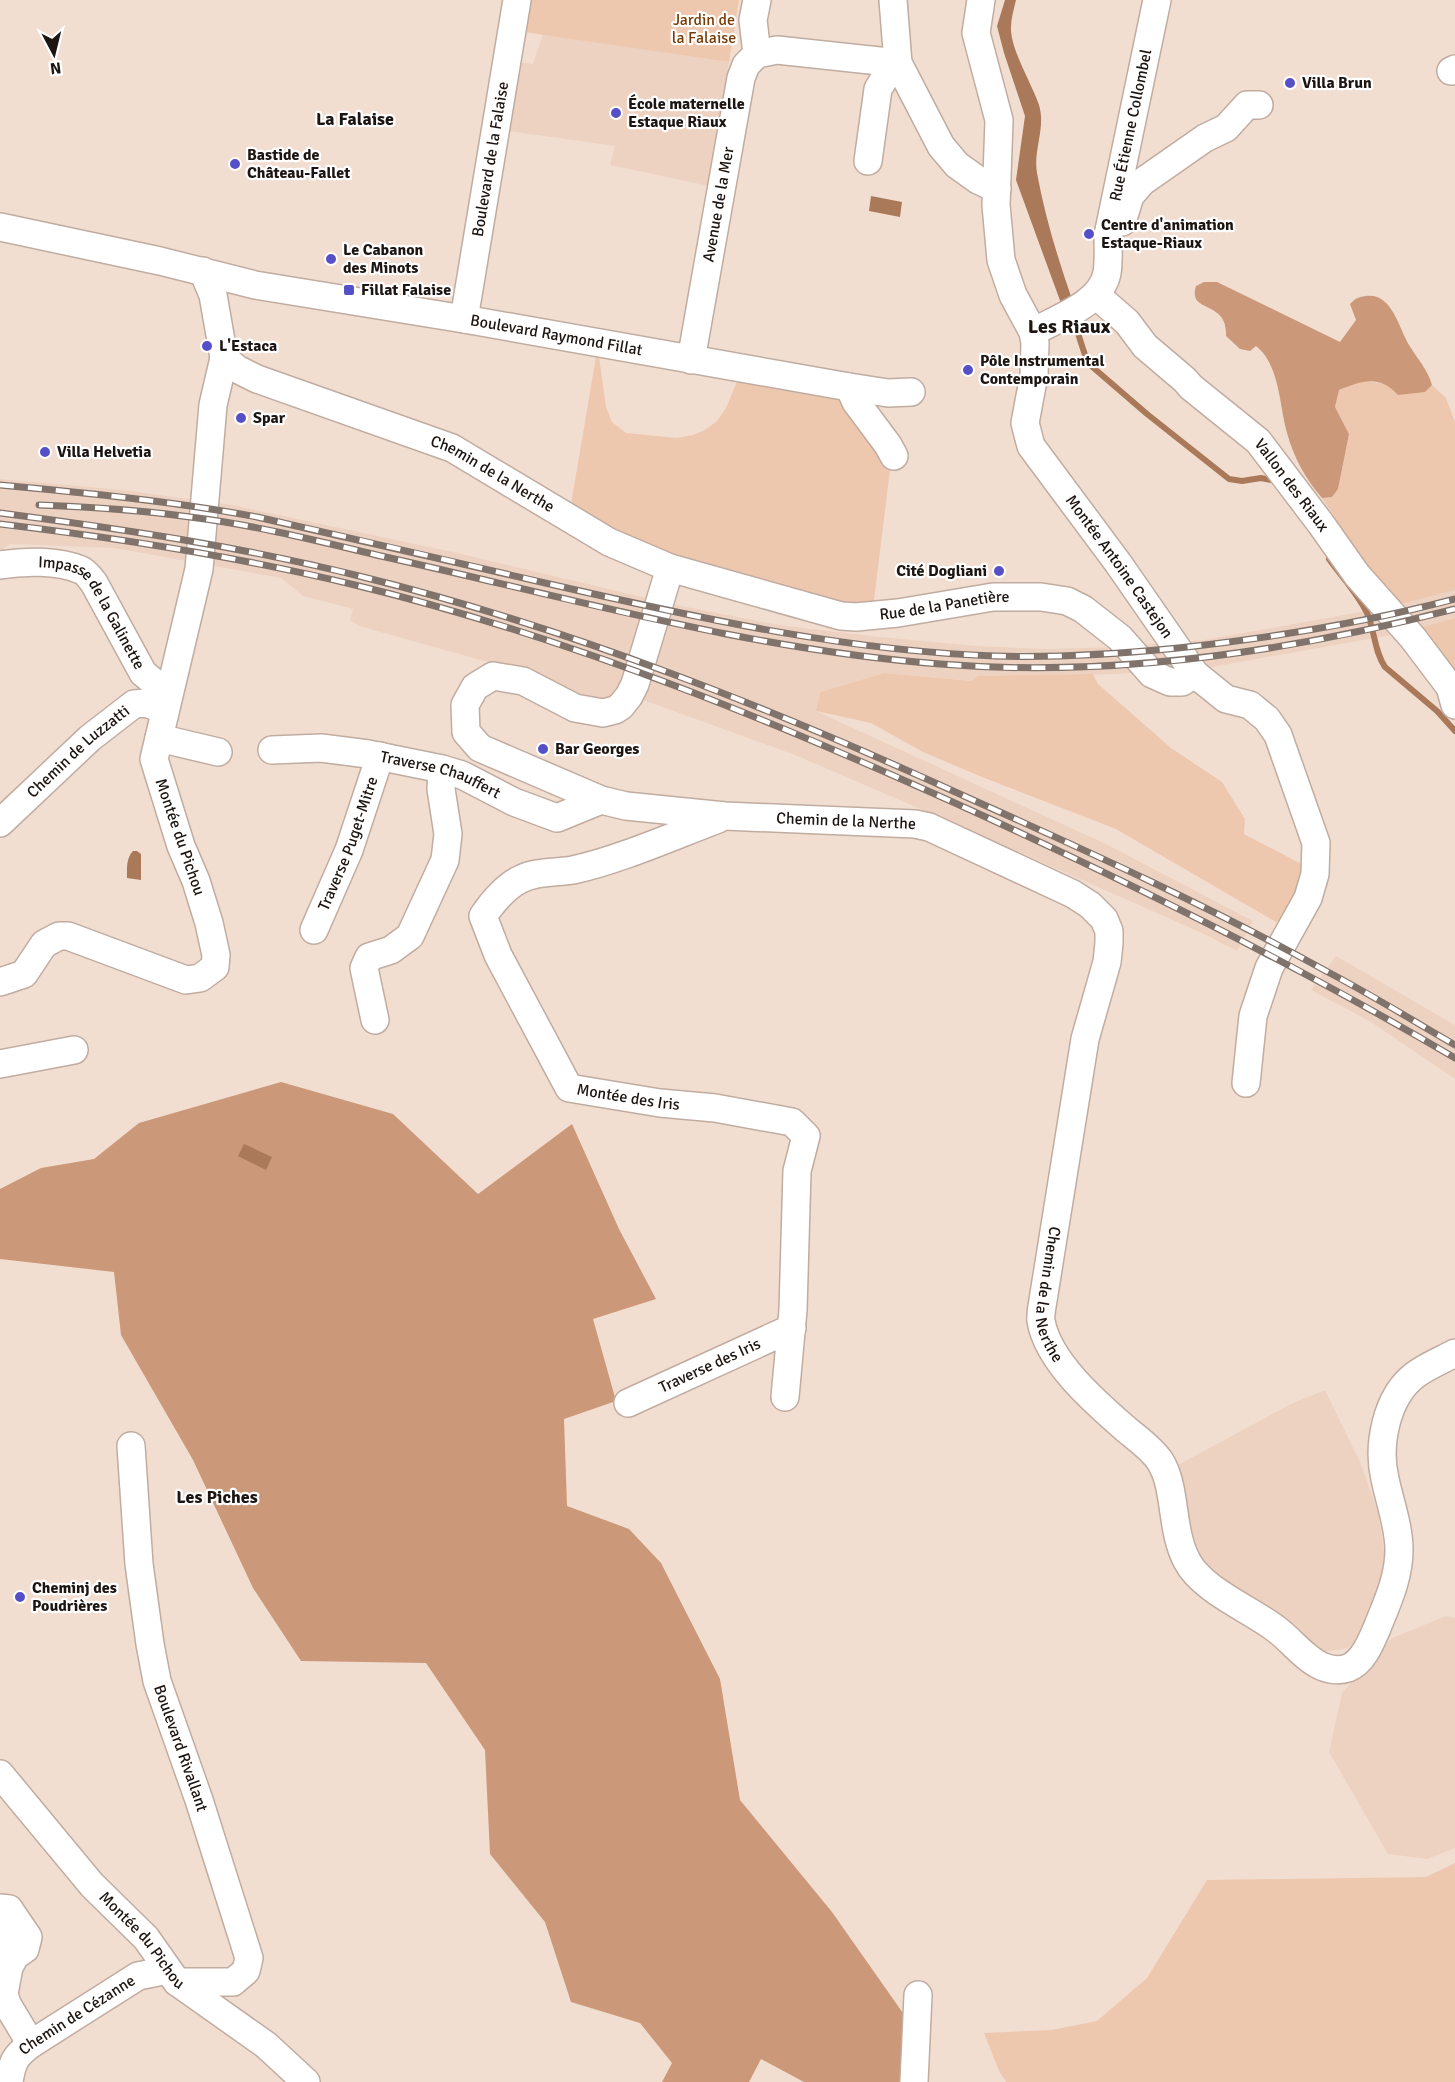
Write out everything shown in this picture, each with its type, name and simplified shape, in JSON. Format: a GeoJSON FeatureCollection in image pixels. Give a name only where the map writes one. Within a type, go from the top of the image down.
{"type":"FeatureCollection","features":[{"type":"Feature","properties":{"kind":"street","name":"Boulevard de la Falaise"},"geometry":{"type":"LineString","coordinates":[[464,319],[517,0]]}},
{"type":"Feature","properties":{"kind":"street"},"geometry":{"type":"LineString","coordinates":[[757,0],[753,20],[757,54],[777,50],[898,63]]}},
{"type":"Feature","properties":{"kind":"street"},"geometry":{"type":"LineString","coordinates":[[893,0],[898,63],[941,146],[957,165],[978,180],[997,189]]}},
{"type":"Feature","properties":{"kind":"street","name":"Montée Antoine Castejon"},"geometry":{"type":"LineString","coordinates":[[981,0],[976,33],[999,120],[996,205],[1001,260],[1013,295],[1033,333],[1036,357],[1025,423],[1031,446],[1118,563],[1195,674],[1226,699],[1250,705],[1267,718],[1278,735],[1316,843],[1315,874],[1308,898],[1269,968],[1253,1016],[1246,1083]]}},
{"type":"Feature","properties":{"kind":"street","name":"Rue Étienne Collombel"},"geometry":{"type":"LineString","coordinates":[[1108,252],[1108,235],[1157,0]]}},
{"type":"Feature","properties":{"kind":"street","name":"Avenue de la Mer"},"geometry":{"type":"LineString","coordinates":[[691,360],[741,78],[746,64],[757,54]]}},
{"type":"Feature","properties":{"kind":"street"},"geometry":{"type":"LineString","coordinates":[[868,160],[878,89],[898,63]]}},
{"type":"Feature","properties":{"kind":"street"},"geometry":{"type":"LineString","coordinates":[[1033,333],[1080,306],[1107,274],[1108,252],[1116,241],[1130,196],[1142,182],[1205,138],[1226,128],[1247,105],[1259,105]]}},
{"type":"Feature","properties":{"kind":"street"},"geometry":{"type":"LineString","coordinates":[[0,227],[203,271],[213,295],[224,358]]}},
{"type":"Feature","properties":{"kind":"street","name":"Boulevard Raymond Fillat"},"geometry":{"type":"LineString","coordinates":[[203,271],[255,285],[464,319],[691,360],[888,393],[911,392]]}},
{"type":"Feature","properties":{"kind":"street","name":"Vallon des Riaux"},"geometry":{"type":"LineString","coordinates":[[1080,306],[1127,322],[1145,346],[1258,441],[1357,575],[1413,638],[1450,687],[1455,705]]}},
{"type":"Feature","properties":{"kind":"street","name":"Chemin de la Nerthe"},"geometry":{"type":"LineString","coordinates":[[224,358],[237,369],[257,379],[452,448],[609,542],[670,568],[635,684],[621,706],[603,713],[575,708],[523,681],[493,676],[475,687],[465,705],[466,732],[480,748],[601,800],[626,806],[725,816],[915,824],[929,827],[1073,894],[1090,905],[1104,919],[1109,931],[1107,962],[1085,1039],[1044,1294],[1041,1319],[1045,1333],[1061,1364],[1105,1411],[1160,1461],[1167,1477],[1179,1542],[1194,1574],[1278,1630],[1319,1665],[1333,1670],[1347,1668],[1358,1660],[1371,1642],[1393,1590],[1399,1552],[1398,1534],[1382,1460],[1387,1422],[1404,1386],[1415,1375],[1455,1353]]}},
{"type":"Feature","properties":{"kind":"street","name":"Montée du Pichou"},"geometry":{"type":"LineString","coordinates":[[0,982],[24,974],[44,944],[59,936],[68,936],[186,980],[200,978],[214,967],[216,955],[209,923],[196,881],[181,846],[154,759],[199,569],[213,405],[224,358]]}},
{"type":"Feature","properties":{"kind":"street"},"geometry":{"type":"LineString","coordinates":[[849,387],[856,402],[894,456]]}},
{"type":"Feature","properties":{"kind":"street","name":"Impasse de la Galinette"},"geometry":{"type":"LineString","coordinates":[[0,565],[14,562],[62,564],[83,570],[94,583],[143,673],[167,702]]}},
{"type":"Feature","properties":{"kind":"street","name":"Rue de la Panetière"},"geometry":{"type":"LineString","coordinates":[[670,568],[728,586],[849,617],[898,613],[993,597],[1041,597],[1067,601],[1083,609],[1120,638],[1152,674],[1170,682],[1182,682],[1195,674]]}},
{"type":"Feature","properties":{"kind":"street","name":"Chemin de Luzzatti"},"geometry":{"type":"LineString","coordinates":[[0,823],[90,738],[134,704],[167,702]]}},
{"type":"Feature","properties":{"kind":"street"},"geometry":{"type":"LineString","coordinates":[[159,738],[218,752]]}},
{"type":"Feature","properties":{"kind":"street","name":"Traverse Chauffert"},"geometry":{"type":"LineString","coordinates":[[272,750],[321,748],[380,756],[442,770],[462,775],[514,802],[557,818],[601,800]]}},
{"type":"Feature","properties":{"kind":"street","name":"Traverse Puget-Mitre"},"geometry":{"type":"LineString","coordinates":[[314,930],[349,850],[380,756]]}},
{"type":"Feature","properties":{"kind":"street"},"geometry":{"type":"LineString","coordinates":[[375,1020],[364,968],[369,957],[391,950],[410,936],[445,860],[448,834],[441,789],[442,770]]}},
{"type":"Feature","properties":{"kind":"street","name":"Montée des Iris"},"geometry":{"type":"LineString","coordinates":[[725,816],[573,870],[535,874],[518,880],[492,903],[483,916],[498,955],[569,1088],[660,1103],[715,1108],[792,1122],[806,1136],[797,1171],[792,1329],[785,1397]]}},
{"type":"Feature","properties":{"kind":"street"},"geometry":{"type":"LineString","coordinates":[[0,1064],[74,1050]]}},
{"type":"Feature","properties":{"kind":"street","name":"Traverse des Iris"},"geometry":{"type":"LineString","coordinates":[[628,1403],[792,1329]]}},
{"type":"Feature","properties":{"kind":"street","name":"Boulevard Rivallant"},"geometry":{"type":"LineString","coordinates":[[131,1446],[139,1564],[157,1681],[199,1800],[249,1958],[246,1971],[233,1982],[173,1976]]}},
{"type":"Feature","properties":{"kind":"street","name":"Montée du Pichou"},"geometry":{"type":"LineString","coordinates":[[0,1774],[92,1885],[146,1938],[173,1976],[266,2045],[306,2082]]}},
{"type":"Feature","properties":{"kind":"street"},"geometry":{"type":"LineString","coordinates":[[0,1908],[9,1909],[28,1937],[25,1949],[15,1956],[9,1967],[4,1994],[31,2043]]}},
{"type":"Feature","properties":{"kind":"street"},"geometry":{"type":"LineString","coordinates":[[0,1933],[15,1956]]}},
{"type":"Feature","properties":{"kind":"street","name":"Chemin de Cézanne"},"geometry":{"type":"LineString","coordinates":[[9,2082],[12,2066],[18,2053],[31,2043],[138,1976],[173,1976]]}},
{"type":"Feature","properties":{"kind":"street"},"geometry":{"type":"LineString","coordinates":[[914,2082],[918,1995]]}},
{"type":"Feature","properties":{"kind":"shaded area"},"geometry":{"type":"Polygon","coordinates":[[[1005,0],[1016,0],[1011,20],[1014,46],[1041,114],[1037,173],[1052,238],[1073,302],[1062,306],[1016,180],[1025,116],[997,26],[1005,0]]]}},
{"type":"Feature","properties":{"kind":"shaded area","name":"École maternelle Estaque Riaux"},"geometry":{"type":"Polygon","coordinates":[[[543,34],[729,62],[709,186],[610,165],[615,146],[508,131],[519,62],[533,64],[543,34]]]}},
{"type":"Feature","properties":{"kind":"shaded area"},"geometry":{"type":"Polygon","coordinates":[[[871,196],[902,202],[900,217],[869,211],[871,196]]]}},
{"type":"Feature","properties":{"kind":"shaded area"},"geometry":{"type":"Polygon","coordinates":[[[1204,282],[1217,282],[1340,342],[1356,320],[1350,304],[1357,298],[1375,296],[1388,305],[1393,312],[1432,385],[1425,392],[1398,395],[1384,384],[1370,381],[1339,390],[1335,407],[1349,434],[1338,489],[1332,497],[1322,498],[1305,475],[1293,451],[1278,386],[1264,354],[1256,346],[1250,351],[1240,349],[1226,336],[1225,324],[1221,317],[1197,300],[1196,286],[1204,282]]]}},
{"type":"Feature","properties":{"kind":"shaded area"},"geometry":{"type":"Polygon","coordinates":[[[0,479],[123,490],[232,505],[453,552],[667,603],[778,625],[881,637],[976,646],[1046,649],[1116,647],[1204,640],[1393,606],[1455,590],[1455,618],[1397,634],[1207,668],[1118,674],[978,676],[972,681],[884,673],[820,692],[816,711],[1106,844],[1253,921],[1237,951],[1204,934],[960,826],[795,755],[643,700],[639,693],[611,701],[564,691],[527,673],[359,626],[350,620],[353,609],[303,596],[281,578],[114,548],[10,544],[0,551],[0,479]]]}},
{"type":"Feature","properties":{"kind":"shaded area"},"geometry":{"type":"Polygon","coordinates":[[[133,851],[141,854],[141,880],[127,878],[128,860],[133,851]]]}},
{"type":"Feature","properties":{"kind":"shaded area"},"geometry":{"type":"Polygon","coordinates":[[[1336,956],[1455,1025],[1455,1079],[1371,1022],[1311,990],[1336,956]]]}},
{"type":"Feature","properties":{"kind":"shaded area"},"geometry":{"type":"Polygon","coordinates":[[[281,1082],[393,1114],[478,1194],[572,1124],[619,1229],[656,1299],[593,1319],[616,1401],[564,1419],[567,1506],[629,1529],[661,1563],[720,1679],[740,1800],[832,1912],[905,2016],[907,2082],[804,2082],[761,2059],[749,2082],[662,2082],[672,2063],[640,2023],[571,2002],[545,1922],[490,1854],[485,1750],[426,1663],[301,1661],[253,1588],[193,1460],[121,1335],[114,1272],[0,1259],[0,1189],[41,1168],[94,1159],[139,1123],[281,1082]]]}},
{"type":"Feature","properties":{"kind":"shaded area"},"geometry":{"type":"Polygon","coordinates":[[[244,1144],[272,1157],[266,1170],[238,1156],[244,1144]]]}},
{"type":"Feature","properties":{"kind":"shaded area"},"geometry":{"type":"Polygon","coordinates":[[[1325,1390],[1362,1466],[1378,1513],[1385,1559],[1365,1635],[1347,1648],[1324,1652],[1313,1650],[1277,1613],[1222,1581],[1189,1547],[1176,1466],[1293,1403],[1325,1390]]]}},
{"type":"Feature","properties":{"kind":"shaded area"},"geometry":{"type":"Polygon","coordinates":[[[1446,1616],[1455,1618],[1455,1848],[1427,1859],[1388,1854],[1329,1752],[1342,1693],[1392,1638],[1446,1616]]]}},
{"type":"Feature","properties":{"kind":"green space","name":"Jardin de la Falaise"},"geometry":{"type":"Polygon","coordinates":[[[529,0],[739,0],[729,62],[524,32],[529,0]]]}},
{"type":"Feature","properties":{"kind":"green space"},"geometry":{"type":"Polygon","coordinates":[[[596,357],[599,357],[606,407],[612,422],[626,433],[677,438],[705,430],[717,421],[726,408],[738,379],[844,394],[884,449],[890,470],[873,608],[827,603],[673,556],[626,538],[571,504],[596,357]]]}},
{"type":"Feature","properties":{"kind":"green space"},"geometry":{"type":"Polygon","coordinates":[[[1362,380],[1384,384],[1393,389],[1425,392],[1432,385],[1446,398],[1455,422],[1455,590],[1393,606],[1322,498],[1332,497],[1338,489],[1349,434],[1335,407],[1339,390],[1362,380]]]}},
{"type":"Feature","properties":{"kind":"green space"},"geometry":{"type":"Polygon","coordinates":[[[1455,618],[1455,676],[1419,628],[1455,618]]]}},
{"type":"Feature","properties":{"kind":"green space"},"geometry":{"type":"Polygon","coordinates":[[[884,673],[972,681],[978,676],[1093,674],[1098,684],[1171,748],[1222,782],[1245,819],[1244,834],[1307,867],[1287,915],[1276,922],[1116,829],[923,752],[871,723],[816,711],[820,692],[884,673]]]}},
{"type":"Feature","properties":{"kind":"green space"},"geometry":{"type":"Polygon","coordinates":[[[1455,1863],[1455,2082],[1006,2082],[999,2071],[984,2033],[1052,2030],[1097,2021],[1147,1978],[1207,1880],[1426,1877],[1455,1863]]]}},
{"type":"Feature","properties":{"kind":"waterway"},"geometry":{"type":"LineString","coordinates":[[1073,318],[1089,364],[1147,414],[1229,479],[1242,481],[1261,478],[1276,481]]}},
{"type":"Feature","properties":{"kind":"waterway"},"geometry":{"type":"LineString","coordinates":[[1329,559],[1367,613],[1381,661],[1385,667],[1437,711],[1455,731]]}},
{"type":"Feature","properties":{"kind":"railway"},"geometry":{"type":"LineString","coordinates":[[0,485],[97,494],[225,511],[726,622],[833,641],[941,653],[1041,656],[1109,654],[1178,648],[1317,629],[1455,599]]}},
{"type":"Feature","properties":{"kind":"railway"},"geometry":{"type":"LineString","coordinates":[[39,505],[152,512],[238,524],[729,634],[869,657],[940,664],[1070,667],[1200,658],[1328,638],[1455,609]]}},
{"type":"Feature","properties":{"kind":"railway"},"geometry":{"type":"LineString","coordinates":[[0,513],[183,540],[318,566],[520,621],[673,674],[899,767],[1151,882],[1283,948],[1455,1045]]}},
{"type":"Feature","properties":{"kind":"railway"},"geometry":{"type":"LineString","coordinates":[[0,524],[179,549],[355,585],[437,606],[598,657],[756,717],[988,818],[1107,874],[1283,962],[1455,1058]]}},
{"type":"Feature","properties":{"kind":"place","name":"Villa Brun"},"geometry":{"type":"Point","coordinates":[1290,83]}},
{"type":"Feature","properties":{"kind":"place","name":"École maternelle Estaque Riaux"},"geometry":{"type":"Point","coordinates":[616,113]}},
{"type":"Feature","properties":{"kind":"place","name":"Bastide de Château-Fallet"},"geometry":{"type":"Point","coordinates":[235,164]}},
{"type":"Feature","properties":{"kind":"place","name":"Centre d'animation Estaque-Riaux"},"geometry":{"type":"Point","coordinates":[1089,234]}},
{"type":"Feature","properties":{"kind":"place","name":"Le Cabanon des Minots"},"geometry":{"type":"Point","coordinates":[331,259]}},
{"type":"Feature","properties":{"kind":"place","name":"Fillat Falaise"},"geometry":{"type":"Point","coordinates":[349,290]}},
{"type":"Feature","properties":{"kind":"place","name":"L'Estaca"},"geometry":{"type":"Point","coordinates":[207,346]}},
{"type":"Feature","properties":{"kind":"place","name":"Pôle Instrumental Contemporain"},"geometry":{"type":"Point","coordinates":[968,370]}},
{"type":"Feature","properties":{"kind":"place","name":"Spar"},"geometry":{"type":"Point","coordinates":[241,418]}},
{"type":"Feature","properties":{"kind":"place","name":"Villa Helvetia"},"geometry":{"type":"Point","coordinates":[45,452]}},
{"type":"Feature","properties":{"kind":"place","name":"Cité Dogliani"},"geometry":{"type":"Point","coordinates":[999,571]}},
{"type":"Feature","properties":{"kind":"place","name":"Bar Georges"},"geometry":{"type":"Point","coordinates":[543,749]}},
{"type":"Feature","properties":{"kind":"place","name":"Cheminj des Poudrières"},"geometry":{"type":"Point","coordinates":[20,1597]}},
{"type":"Feature","properties":{"kind":"district","name":"La Falaise"},"geometry":{"type":"Point","coordinates":[355,119]}},
{"type":"Feature","properties":{"kind":"district","name":"Les Riaux"},"geometry":{"type":"Point","coordinates":[1069,326]}},
{"type":"Feature","properties":{"kind":"district","name":"Les Piches"},"geometry":{"type":"Point","coordinates":[217,1497]}}]}
